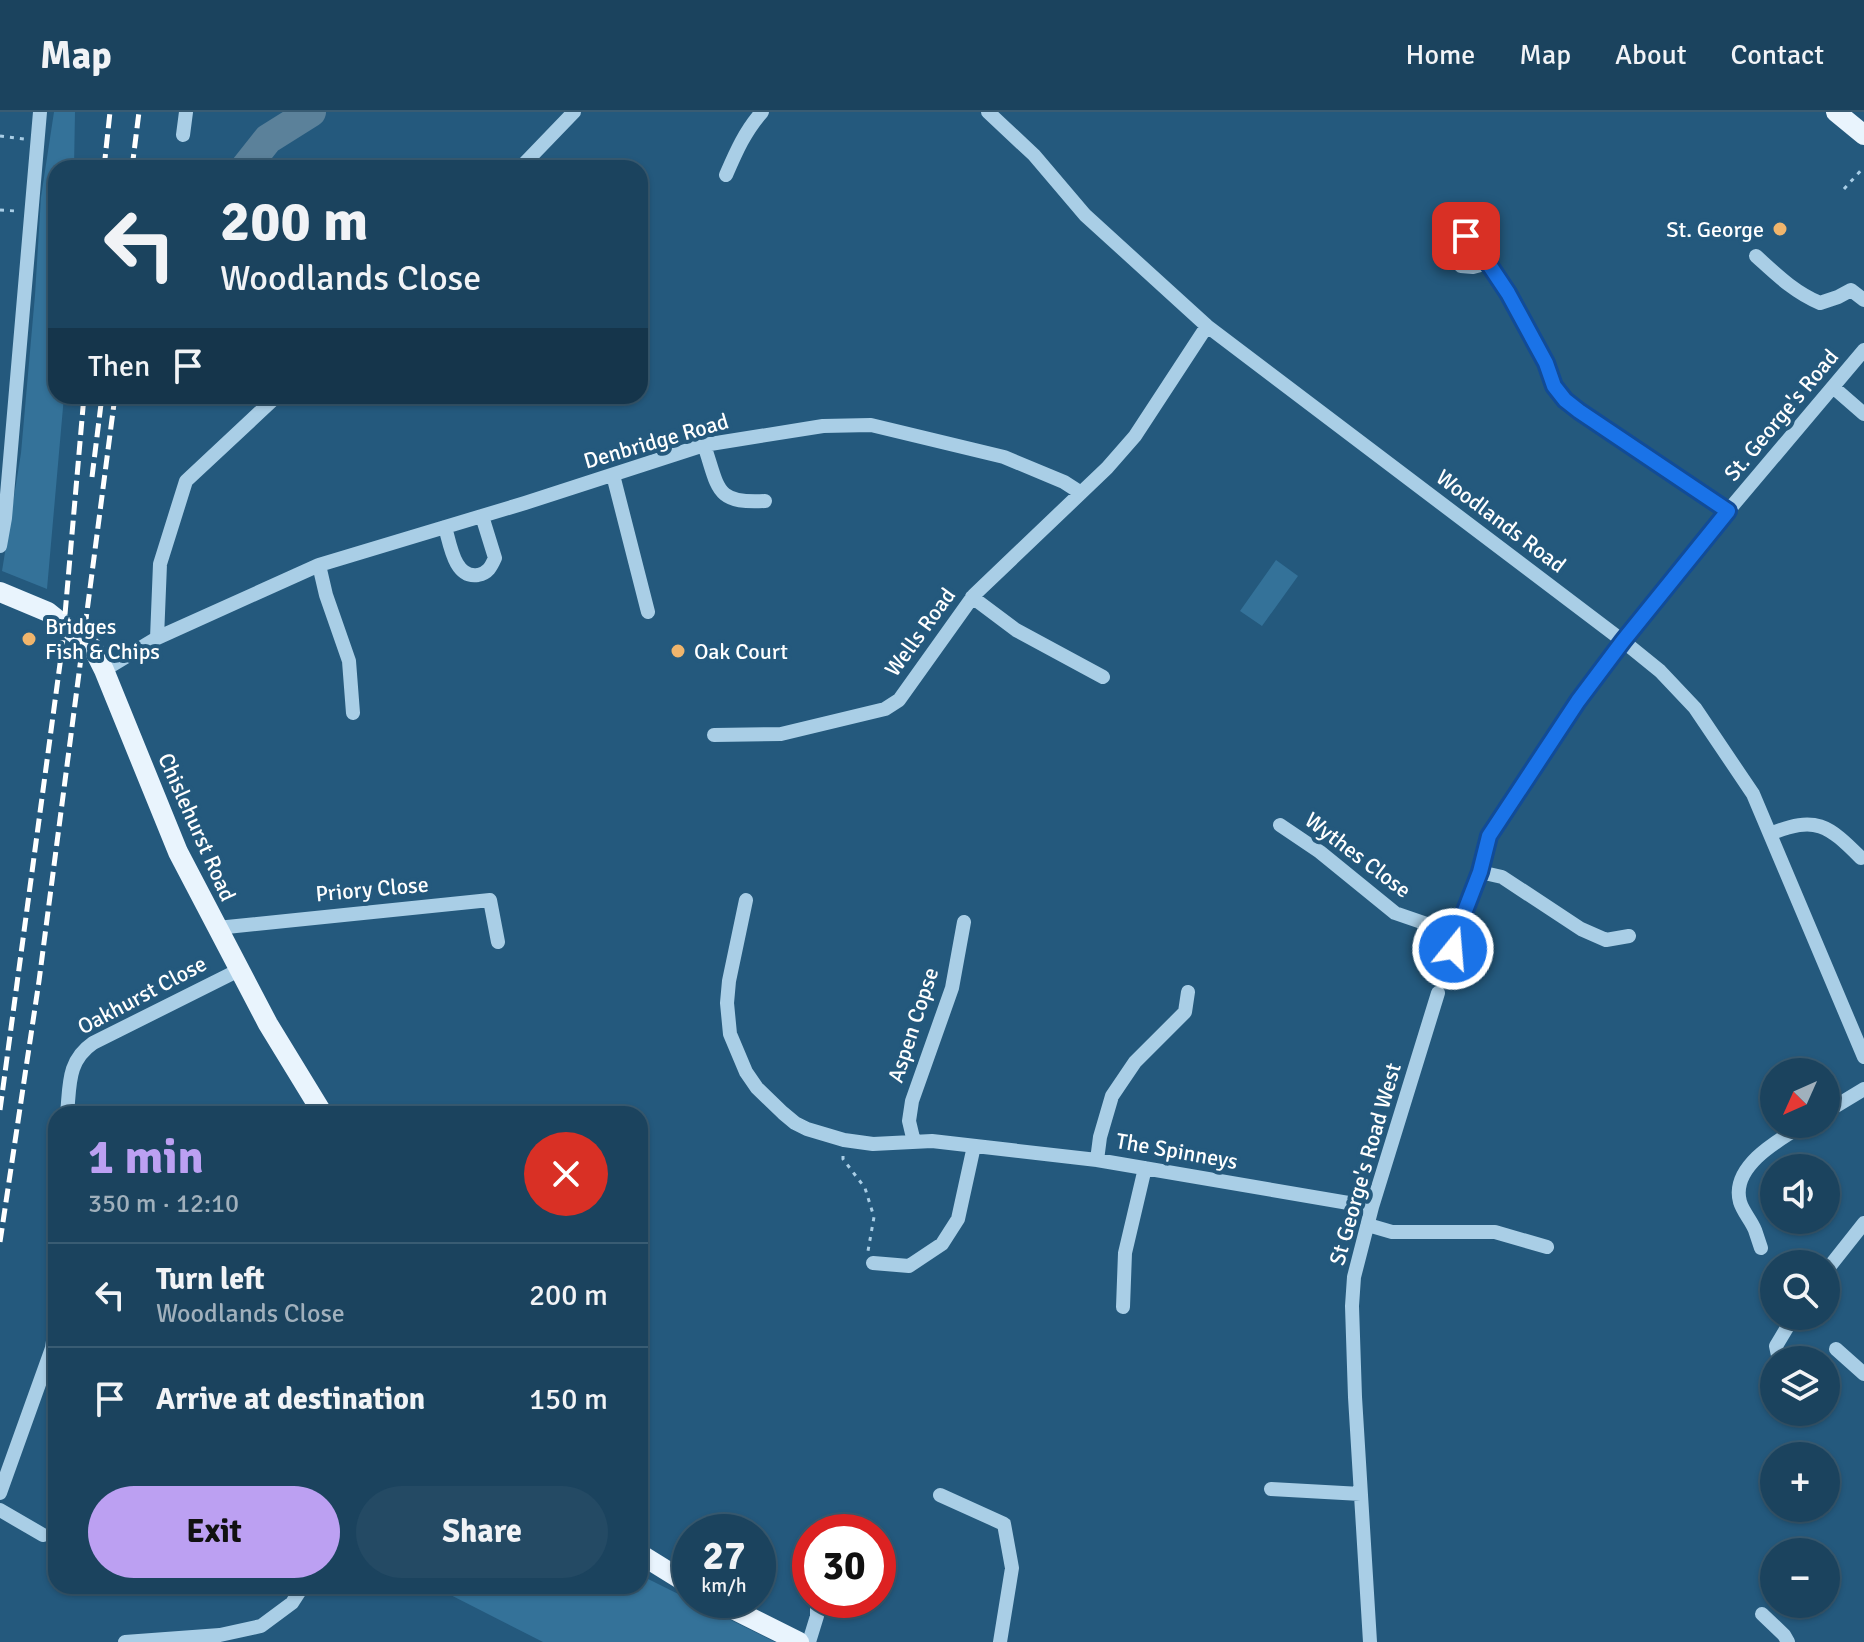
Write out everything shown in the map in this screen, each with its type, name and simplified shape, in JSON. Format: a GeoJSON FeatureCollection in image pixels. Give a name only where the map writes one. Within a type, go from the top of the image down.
{"type":"FeatureCollection","features":[{"type":"Feature","properties":{"kind":"main road"},"geometry":{"type":"LineString","coordinates":[[1836,112],[1864,135]]}},
{"type":"Feature","properties":{"kind":"main road","name":"Chislehurst Road"},"geometry":{"type":"LineString","coordinates":[[0,592],[48,612],[93,648],[178,852],[268,1024],[318,1106]]}},
{"type":"Feature","properties":{"kind":"main road"},"geometry":{"type":"LineString","coordinates":[[648,1559],[672,1574]]}},
{"type":"Feature","properties":{"kind":"main road"},"geometry":{"type":"LineString","coordinates":[[751,1618],[799,1642]]}},
{"type":"Feature","properties":{"kind":"street"},"geometry":{"type":"LineString","coordinates":[[0,546],[5,518],[40,112]]}},
{"type":"Feature","properties":{"kind":"street"},"geometry":{"type":"LineString","coordinates":[[183,135],[186,112]]}},
{"type":"Feature","properties":{"kind":"street"},"geometry":{"type":"LineString","coordinates":[[528,160],[574,112]]}},
{"type":"Feature","properties":{"kind":"street"},"geometry":{"type":"LineString","coordinates":[[726,175],[750,125],[762,112]]}},
{"type":"Feature","properties":{"kind":"street","name":"Woodlands Road"},"geometry":{"type":"LineString","coordinates":[[988,112],[1034,155],[1085,215],[1207,326],[1623,641],[1660,671],[1695,708],[1753,794],[1864,1057]]}},
{"type":"Feature","properties":{"kind":"street"},"geometry":{"type":"LineString","coordinates":[[1756,256],[1787,285],[1820,303],[1851,290],[1864,300]]}},
{"type":"Feature","properties":{"kind":"street"},"geometry":{"type":"LineString","coordinates":[[1488,263],[1508,293],[1546,363],[1554,386],[1565,400],[1728,511]]}},
{"type":"Feature","properties":{"kind":"street"},"geometry":{"type":"LineString","coordinates":[[1081,493],[1135,436],[1207,326]]}},
{"type":"Feature","properties":{"kind":"street","name":"St. George's Road"},"geometry":{"type":"LineString","coordinates":[[1455,941],[1480,872],[1489,836],[1578,701],[1728,511],[1864,350]]}},
{"type":"Feature","properties":{"kind":"street"},"geometry":{"type":"LineString","coordinates":[[1833,387],[1864,414]]}},
{"type":"Feature","properties":{"kind":"street"},"geometry":{"type":"LineString","coordinates":[[157,638],[160,564],[186,481],[268,404]]}},
{"type":"Feature","properties":{"kind":"street","name":"Denbridge Road"},"geometry":{"type":"LineString","coordinates":[[104,670],[157,638],[319,565],[704,445],[823,426],[871,425],[1004,457],[1064,482],[1081,493]]}},
{"type":"Feature","properties":{"kind":"street"},"geometry":{"type":"LineString","coordinates":[[704,445],[718,486],[725,496],[743,502],[765,501]]}},
{"type":"Feature","properties":{"kind":"street"},"geometry":{"type":"LineString","coordinates":[[613,475],[648,612]]}},
{"type":"Feature","properties":{"kind":"street","name":"Wells Road"},"geometry":{"type":"LineString","coordinates":[[714,735],[781,734],[885,709],[899,700],[972,597],[1081,493]]}},
{"type":"Feature","properties":{"kind":"street"},"geometry":{"type":"LineString","coordinates":[[445,527],[460,569],[470,575],[482,575],[490,569],[495,558],[482,516]]}},
{"type":"Feature","properties":{"kind":"street"},"geometry":{"type":"LineString","coordinates":[[319,565],[349,661],[353,713]]}},
{"type":"Feature","properties":{"kind":"street"},"geometry":{"type":"LineString","coordinates":[[972,597],[1016,630],[1103,677]]}},
{"type":"Feature","properties":{"kind":"street"},"geometry":{"type":"LineString","coordinates":[[1770,834],[1787,827],[1812,823],[1841,838],[1861,858]]}},
{"type":"Feature","properties":{"kind":"street","name":"Wythes Close"},"geometry":{"type":"LineString","coordinates":[[1280,825],[1320,852],[1395,913],[1455,941]]}},
{"type":"Feature","properties":{"kind":"street"},"geometry":{"type":"LineString","coordinates":[[1480,872],[1502,877],[1581,929],[1606,940],[1629,936]]}},
{"type":"Feature","properties":{"kind":"street","name":"Priory Close"},"geometry":{"type":"LineString","coordinates":[[217,928],[490,900],[498,942]]}},
{"type":"Feature","properties":{"kind":"street","name":"The Spinneys"},"geometry":{"type":"LineString","coordinates":[[746,900],[729,981],[727,1003],[730,1034],[746,1072],[757,1088],[795,1123],[844,1140],[873,1144],[932,1141],[1097,1160],[1372,1207]]}},
{"type":"Feature","properties":{"kind":"street","name":"Aspen Copse"},"geometry":{"type":"LineString","coordinates":[[914,1142],[909,1121],[912,1101],[952,988],[964,922]]}},
{"type":"Feature","properties":{"kind":"street","name":"Oakhurst Close"},"geometry":{"type":"LineString","coordinates":[[68,1106],[71,1074],[82,1051],[239,970]]}},
{"type":"Feature","properties":{"kind":"street"},"geometry":{"type":"LineString","coordinates":[[1097,1160],[1112,1096],[1135,1062],[1185,1012],[1188,992]]}},
{"type":"Feature","properties":{"kind":"street","name":"St George's Road West"},"geometry":{"type":"LineString","coordinates":[[1370,1642],[1355,1397],[1354,1277],[1372,1207],[1438,993]]}},
{"type":"Feature","properties":{"kind":"street"},"geometry":{"type":"LineString","coordinates":[[1840,1104],[1864,1089]]}},
{"type":"Feature","properties":{"kind":"street"},"geometry":{"type":"LineString","coordinates":[[1761,1248],[1739,1199],[1742,1176],[1759,1156],[1785,1138]]}},
{"type":"Feature","properties":{"kind":"street"},"geometry":{"type":"LineString","coordinates":[[873,1263],[909,1266],[942,1244],[958,1219],[974,1146]]}},
{"type":"Feature","properties":{"kind":"street"},"geometry":{"type":"LineString","coordinates":[[1123,1307],[1125,1253],[1145,1168]]}},
{"type":"Feature","properties":{"kind":"street"},"geometry":{"type":"LineString","coordinates":[[1840,1253],[1864,1223]]}},
{"type":"Feature","properties":{"kind":"street"},"geometry":{"type":"LineString","coordinates":[[1368,1225],[1392,1232],[1495,1232],[1547,1247]]}},
{"type":"Feature","properties":{"kind":"street"},"geometry":{"type":"LineString","coordinates":[[1840,1353],[1864,1374]]}},
{"type":"Feature","properties":{"kind":"street"},"geometry":{"type":"LineString","coordinates":[[0,1493],[48,1359]]}},
{"type":"Feature","properties":{"kind":"street"},"geometry":{"type":"LineString","coordinates":[[1271,1489],[1361,1494]]}},
{"type":"Feature","properties":{"kind":"street"},"geometry":{"type":"LineString","coordinates":[[940,1495],[1004,1524],[1012,1568],[1000,1642]]}},
{"type":"Feature","properties":{"kind":"street"},"geometry":{"type":"LineString","coordinates":[[0,1510],[43,1535]]}},
{"type":"Feature","properties":{"kind":"street"},"geometry":{"type":"LineString","coordinates":[[125,1642],[220,1635],[261,1626],[292,1603],[298,1594]]}},
{"type":"Feature","properties":{"kind":"street"},"geometry":{"type":"LineString","coordinates":[[809,1642],[816,1618]]}},
{"type":"Feature","properties":{"kind":"street"},"geometry":{"type":"LineString","coordinates":[[1766,1618],[1788,1642]]}},
{"type":"Feature","properties":{"kind":"path"},"geometry":{"type":"LineString","coordinates":[[0,136],[22,139]]}},
{"type":"Feature","properties":{"kind":"path"},"geometry":{"type":"LineString","coordinates":[[1844,189],[1864,167]]}},
{"type":"Feature","properties":{"kind":"path"},"geometry":{"type":"LineString","coordinates":[[0,210],[13,211]]}},
{"type":"Feature","properties":{"kind":"path"},"geometry":{"type":"LineString","coordinates":[[1438,993],[1455,941]]}},
{"type":"Feature","properties":{"kind":"path"},"geometry":{"type":"LineString","coordinates":[[844,1140],[843,1159],[865,1188],[874,1217],[868,1248],[873,1263]]}},
{"type":"Feature","properties":{"kind":"shaded area"},"geometry":{"type":"Polygon","coordinates":[[[54,112],[75,112],[74,160],[48,160],[48,404],[63,404],[47,589],[2,571],[21,453],[41,197],[54,112]]]}},
{"type":"Feature","properties":{"kind":"shaded area"},"geometry":{"type":"Polygon","coordinates":[[[1276,560],[1298,576],[1262,626],[1240,611],[1276,560]]]}},
{"type":"Feature","properties":{"kind":"shaded area"},"geometry":{"type":"Polygon","coordinates":[[[648,1579],[672,1591],[672,1618],[727,1618],[775,1642],[543,1642],[449,1594],[648,1594],[648,1579]]]}},
{"type":"Feature","properties":{"kind":"waterway"},"geometry":{"type":"LineString","coordinates":[[251,160],[268,139],[311,112]]}},
{"type":"Feature","properties":{"kind":"railway"},"geometry":{"type":"LineString","coordinates":[[105,160],[110,112]]}},
{"type":"Feature","properties":{"kind":"railway"},"geometry":{"type":"LineString","coordinates":[[133,160],[139,112]]}},
{"type":"Feature","properties":{"kind":"railway"},"geometry":{"type":"LineString","coordinates":[[0,1110],[62,649],[83,404]]}},
{"type":"Feature","properties":{"kind":"railway"},"geometry":{"type":"LineString","coordinates":[[92,477],[101,404]]}},
{"type":"Feature","properties":{"kind":"railway"},"geometry":{"type":"LineString","coordinates":[[0,1242],[39,981],[114,404]]}},
{"type":"Feature","properties":{"kind":"place","name":"St. George"},"geometry":{"type":"Point","coordinates":[1780,229]}},
{"type":"Feature","properties":{"kind":"place","name":"Bridges Fish & Chips"},"geometry":{"type":"Point","coordinates":[29,639]}},
{"type":"Feature","properties":{"kind":"place","name":"Oak Court"},"geometry":{"type":"Point","coordinates":[678,651]}},
{"type":"Feature","properties":{"kind":"route"},"geometry":{"type":"LineString","coordinates":[[1453,949],[1489,836],[1578,701],[1728,511],[1565,400],[1554,386],[1546,363],[1483,250],[1474,239],[1466,236]]}}]}
